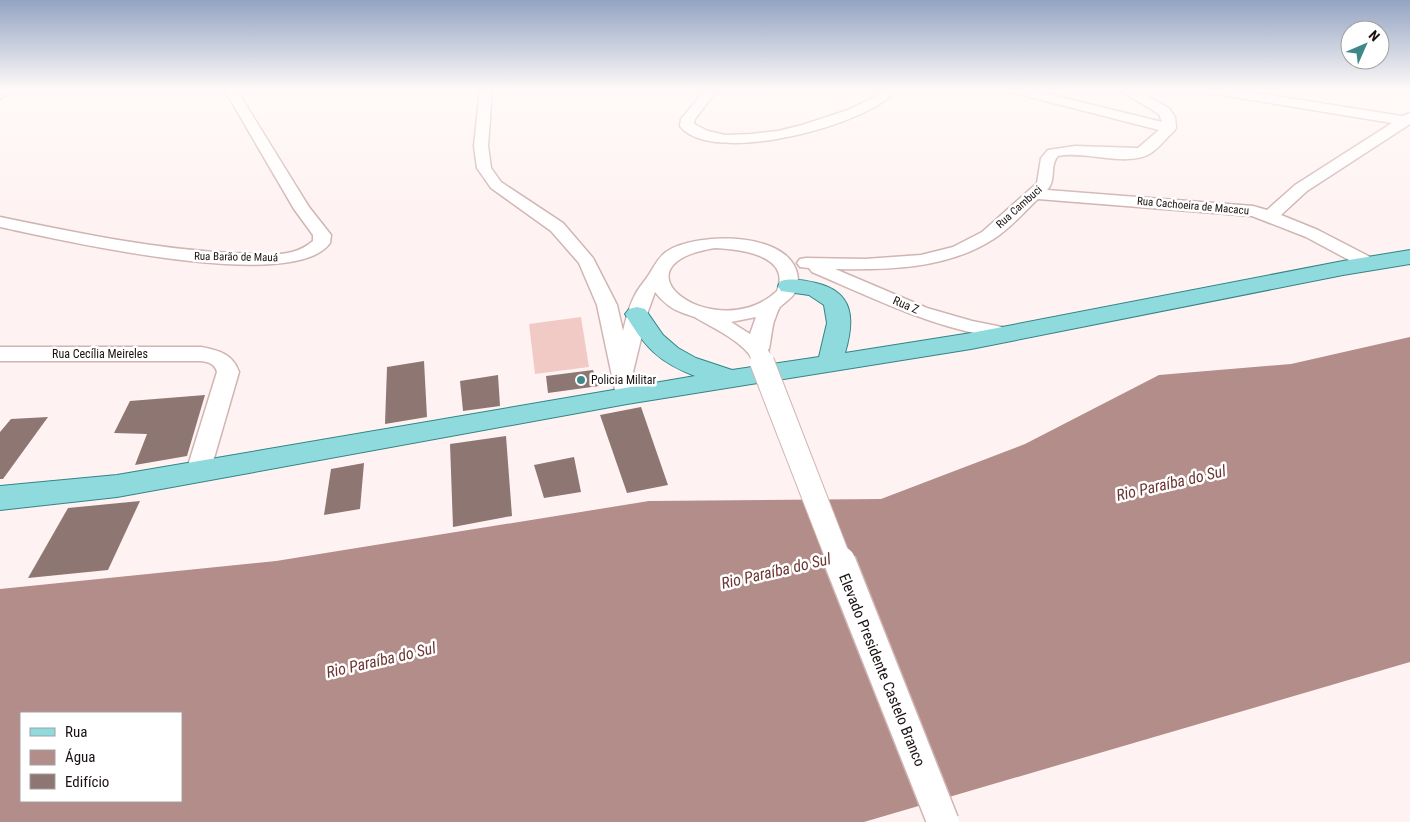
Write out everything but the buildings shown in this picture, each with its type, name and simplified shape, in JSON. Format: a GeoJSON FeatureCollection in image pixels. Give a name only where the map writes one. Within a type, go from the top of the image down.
{"type":"FeatureCollection","features":[{"type":"Feature","properties":{"kind":"main road"},"geometry":{"type":"LineString","coordinates":[[0,498],[116,486],[198,472],[625,385],[730,378],[1010,334],[1368,263],[1410,258]]}},
{"type":"Feature","properties":{"kind":"main road"},"geometry":{"type":"LineString","coordinates":[[789,286],[821,291],[829,296],[837,308],[840,324],[838,338],[829,363]]}},
{"type":"Feature","properties":{"kind":"main road"},"geometry":{"type":"LineString","coordinates":[[637,314],[654,340],[668,353],[690,365],[730,378]]}},
{"type":"Feature","properties":{"kind":"street","name":"Rua Barão de Mauá"},"geometry":{"type":"LineString","coordinates":[[0,222],[119,248],[168,254],[273,259],[297,256],[311,251],[321,243],[322,235],[302,209],[253,127]]}},
{"type":"Feature","properties":{"kind":"street"},"geometry":{"type":"LineString","coordinates":[[483,127],[481,146],[484,168],[496,185],[557,227],[587,262],[607,305],[625,385]]}},
{"type":"Feature","properties":{"kind":"street"},"geometry":{"type":"LineString","coordinates":[[688,127],[693,132],[705,135],[752,139],[778,136],[811,127]]}},
{"type":"Feature","properties":{"kind":"street"},"geometry":{"type":"LineString","coordinates":[[1270,216],[1301,188],[1395,127]]}},
{"type":"Feature","properties":{"kind":"street","name":"Rua Cambuci"},"geometry":{"type":"LineString","coordinates":[[806,263],[865,264],[912,261],[958,251],[988,236],[1044,185],[1048,176],[1048,158],[1052,153],[1062,150],[1076,150],[1130,155],[1144,151],[1169,128]]}},
{"type":"Feature","properties":{"kind":"street","name":"Rua Cachoeira de Macacu"},"geometry":{"type":"LineString","coordinates":[[1035,194],[1253,211],[1315,234],[1368,263]]}},
{"type":"Feature","properties":{"kind":"street"},"geometry":{"type":"LineString","coordinates":[[625,385],[637,314],[644,295],[665,262],[678,252],[702,245],[736,243],[806,263]]}},
{"type":"Feature","properties":{"kind":"street"},"geometry":{"type":"LineString","coordinates":[[700,313],[718,316],[756,312],[771,305],[783,296],[789,286],[787,269],[772,254]]}},
{"type":"Feature","properties":{"kind":"street","name":"Rua Z"},"geometry":{"type":"LineString","coordinates":[[806,263],[920,312],[969,326],[1010,334]]}},
{"type":"Feature","properties":{"kind":"street"},"geometry":{"type":"LineString","coordinates":[[659,273],[659,285],[667,296],[681,306],[700,313],[730,329],[758,351],[761,332],[771,305]]}},
{"type":"Feature","properties":{"kind":"street"},"geometry":{"type":"LineString","coordinates":[[920,312],[938,330],[936,346]]}},
{"type":"Feature","properties":{"kind":"street","name":"Elevado Presidente Castelo Branco"},"geometry":{"type":"LineString","coordinates":[[758,351],[883,674],[943,822]]}},
{"type":"Feature","properties":{"kind":"street","name":"Rua Cecília Meireles"},"geometry":{"type":"LineString","coordinates":[[0,354],[201,354],[221,359],[228,372],[198,472]]}},
{"type":"Feature","properties":{"kind":"shaded area"},"geometry":{"type":"Polygon","coordinates":[[[581,317],[589,367],[535,374],[529,324],[581,317]]]}},
{"type":"Feature","properties":{"kind":"water","name":"Rio Paraíba do Sul"},"geometry":{"type":"Polygon","coordinates":[[[1410,337],[1410,662],[864,822],[0,822],[0,589],[276,561],[649,501],[881,499],[1025,444],[1159,375],[1291,364],[1410,337]]]}},
{"type":"Feature","properties":{"kind":"place","name":"Policia Militar"},"geometry":{"type":"Point","coordinates":[581,380]}}]}
